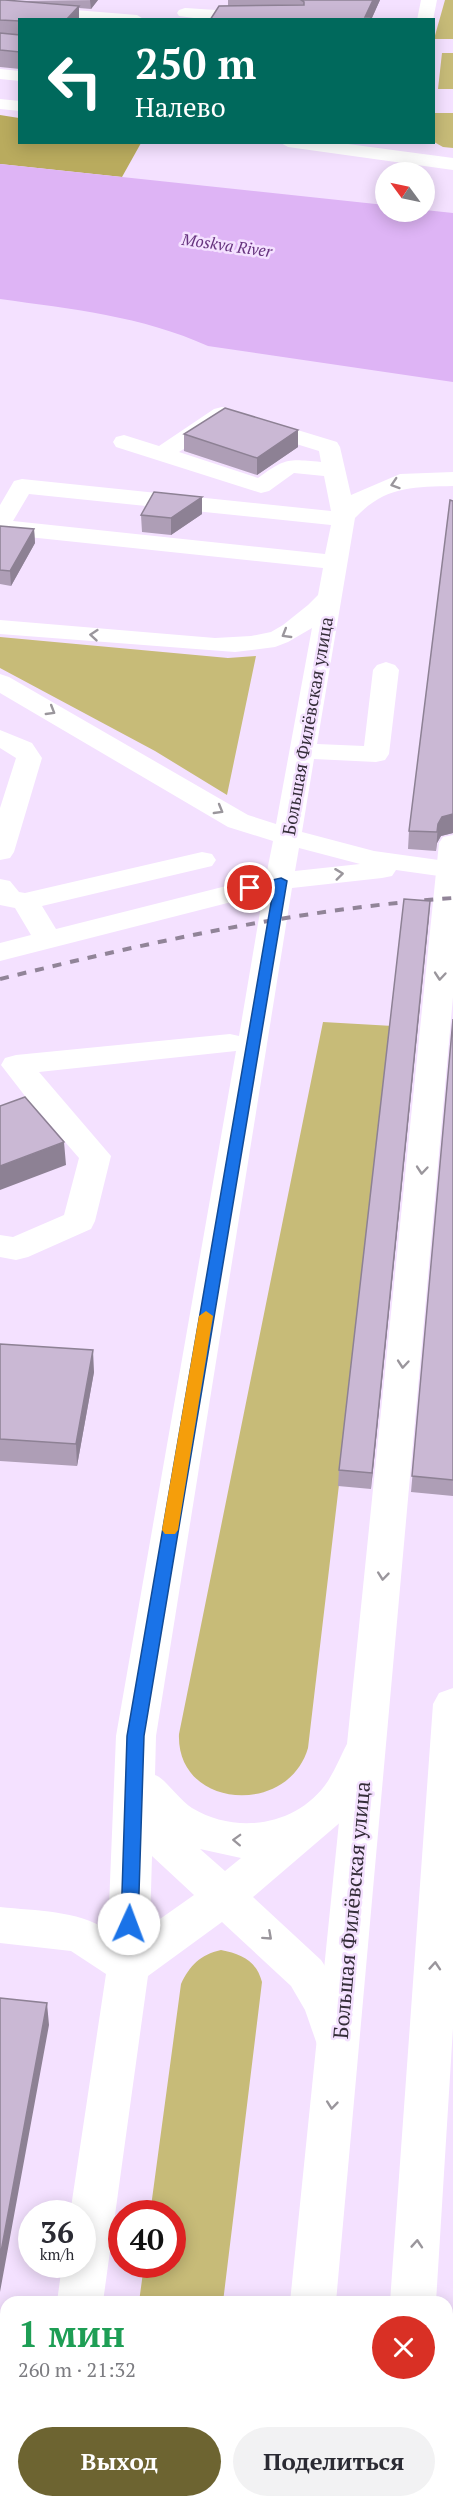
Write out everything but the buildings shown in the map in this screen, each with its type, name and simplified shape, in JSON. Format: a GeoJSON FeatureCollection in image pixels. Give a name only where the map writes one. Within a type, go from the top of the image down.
{"type":"FeatureCollection","features":[{"type":"Feature","properties":{"kind":"street"},"geometry":{"type":"LineString","coordinates":[[103,17],[115,0]]}},
{"type":"Feature","properties":{"kind":"street"},"geometry":{"type":"LineString","coordinates":[[425,18],[429,0]]}},
{"type":"Feature","properties":{"kind":"street"},"geometry":{"type":"LineString","coordinates":[[0,9],[114,18]]}},
{"type":"Feature","properties":{"kind":"street"},"geometry":{"type":"LineString","coordinates":[[187,11],[270,18]]}},
{"type":"Feature","properties":{"kind":"street"},"geometry":{"type":"LineString","coordinates":[[0,74],[18,76]]}},
{"type":"Feature","properties":{"kind":"street"},"geometry":{"type":"LineString","coordinates":[[0,104],[18,106]]}},
{"type":"Feature","properties":{"kind":"street"},"geometry":{"type":"LineString","coordinates":[[314,144],[405,151],[453,164]]}},
{"type":"Feature","properties":{"kind":"street"},"geometry":{"type":"LineString","coordinates":[[162,454],[222,414],[328,447],[343,517]]}},
{"type":"Feature","properties":{"kind":"street"},"geometry":{"type":"LineString","coordinates":[[124,442],[261,486],[289,466],[334,470]]}},
{"type":"Feature","properties":{"kind":"street"},"geometry":{"type":"LineString","coordinates":[[343,517],[361,498],[400,482],[453,479]]}},
{"type":"Feature","properties":{"kind":"street"},"geometry":{"type":"LineString","coordinates":[[0,520],[22,486],[343,517]]}},
{"type":"Feature","properties":{"kind":"street","name":"Большая Филёвская улица"},"geometry":{"type":"LineString","coordinates":[[81,2296],[128,1966],[134,1753],[184,1444],[343,517]]}},
{"type":"Feature","properties":{"kind":"street"},"geometry":{"type":"LineString","coordinates":[[0,527],[336,562]]}},
{"type":"Feature","properties":{"kind":"street"},"geometry":{"type":"LineString","coordinates":[[0,627],[244,646],[276,640],[302,624],[330,596]]}},
{"type":"Feature","properties":{"kind":"street"},"geometry":{"type":"LineString","coordinates":[[303,751],[376,754],[386,670]]}},
{"type":"Feature","properties":{"kind":"street"},"geometry":{"type":"LineString","coordinates":[[0,682],[238,820],[287,837],[373,859],[446,858]]}},
{"type":"Feature","properties":{"kind":"street"},"geometry":{"type":"LineString","coordinates":[[0,738],[24,749],[29,758],[0,852]]}},
{"type":"Feature","properties":{"kind":"street"},"geometry":{"type":"LineString","coordinates":[[0,952],[281,881],[374,870],[446,858]]}},
{"type":"Feature","properties":{"kind":"street","name":"Большая Филёвская улица"},"geometry":{"type":"LineString","coordinates":[[314,2296],[446,917],[446,858]]}},
{"type":"Feature","properties":{"kind":"street"},"geometry":{"type":"LineString","coordinates":[[0,887],[6,897],[25,901],[202,860]]}},
{"type":"Feature","properties":{"kind":"street"},"geometry":{"type":"LineString","coordinates":[[25,901],[48,940]]}},
{"type":"Feature","properties":{"kind":"street"},"geometry":{"type":"LineString","coordinates":[[0,1246],[16,1250],[79,1221],[95,1156],[16,1065],[230,1043]]}},
{"type":"Feature","properties":{"kind":"street"},"geometry":{"type":"LineString","coordinates":[[0,1117],[45,1100]]}},
{"type":"Feature","properties":{"kind":"street"},"geometry":{"type":"LineString","coordinates":[[0,1924],[79,1934],[128,1966],[225,1896],[329,1808],[342,1793],[363,1752],[368,1733]]}},
{"type":"Feature","properties":{"kind":"street"},"geometry":{"type":"LineString","coordinates":[[413,2296],[452,1733]]}},
{"type":"Feature","properties":{"kind":"street"},"geometry":{"type":"LineString","coordinates":[[134,1753],[137,1771],[155,1803],[169,1816],[188,1828],[230,1840],[273,1838],[313,1821]]}},
{"type":"Feature","properties":{"kind":"street"},"geometry":{"type":"LineString","coordinates":[[133,1797],[139,1812],[154,1832],[306,1972],[321,1996],[332,2023],[337,2055]]}},
{"type":"Feature","properties":{"kind":"street"},"geometry":{"type":"LineString","coordinates":[[429,2065],[439,2032],[453,2007]]}},
{"type":"Feature","properties":{"kind":"shaded area"},"geometry":{"type":"Polygon","coordinates":[[[445,0],[453,0],[453,39],[435,39],[445,0]]]}},
{"type":"Feature","properties":{"kind":"shaded area"},"geometry":{"type":"Polygon","coordinates":[[[442,53],[453,53],[453,89],[438,89],[442,53]]]}},
{"type":"Feature","properties":{"kind":"shaded area"},"geometry":{"type":"Polygon","coordinates":[[[435,113],[453,113],[453,148],[443,147],[435,143],[435,113]]]}},
{"type":"Feature","properties":{"kind":"shaded area"},"geometry":{"type":"Polygon","coordinates":[[[0,115],[18,118],[18,144],[140,144],[122,177],[0,164],[0,115]]]}},
{"type":"Feature","properties":{"kind":"shaded area"},"geometry":{"type":"Polygon","coordinates":[[[0,637],[228,658],[256,656],[227,795],[155,751],[0,668],[0,637]]]}},
{"type":"Feature","properties":{"kind":"shaded area"},"geometry":{"type":"Polygon","coordinates":[[[323,1022],[393,1026],[308,1748],[297,1770],[279,1785],[258,1794],[235,1795],[213,1790],[195,1778],[183,1759],[179,1734],[323,1022]]]}},
{"type":"Feature","properties":{"kind":"shaded area"},"geometry":{"type":"Polygon","coordinates":[[[221,1950],[235,1954],[252,1963],[262,1982],[224,2296],[140,2296],[142,2278],[186,2278],[186,2200],[152,2200],[181,1984],[196,1962],[221,1950]]]}},
{"type":"Feature","properties":{"kind":"water","name":"Moskva River"},"geometry":{"type":"Polygon","coordinates":[[[0,164],[375,204],[375,222],[435,222],[435,211],[453,213],[453,382],[208,346],[158,327],[106,315],[0,299],[0,164]]]}},
{"type":"Feature","properties":{"kind":"railway"},"geometry":{"type":"LineString","coordinates":[[0,979],[112,952],[225,929],[338,910],[453,898]]}},
{"type":"Feature","properties":{"kind":"slow traffic"},"geometry":{"type":"LineString","coordinates":[[170,1530],[206,1316]]}},
{"type":"Feature","properties":{"kind":"route"},"geometry":{"type":"LineString","coordinates":[[129,1924],[136,1736],[281,881],[250,888]]}}]}
